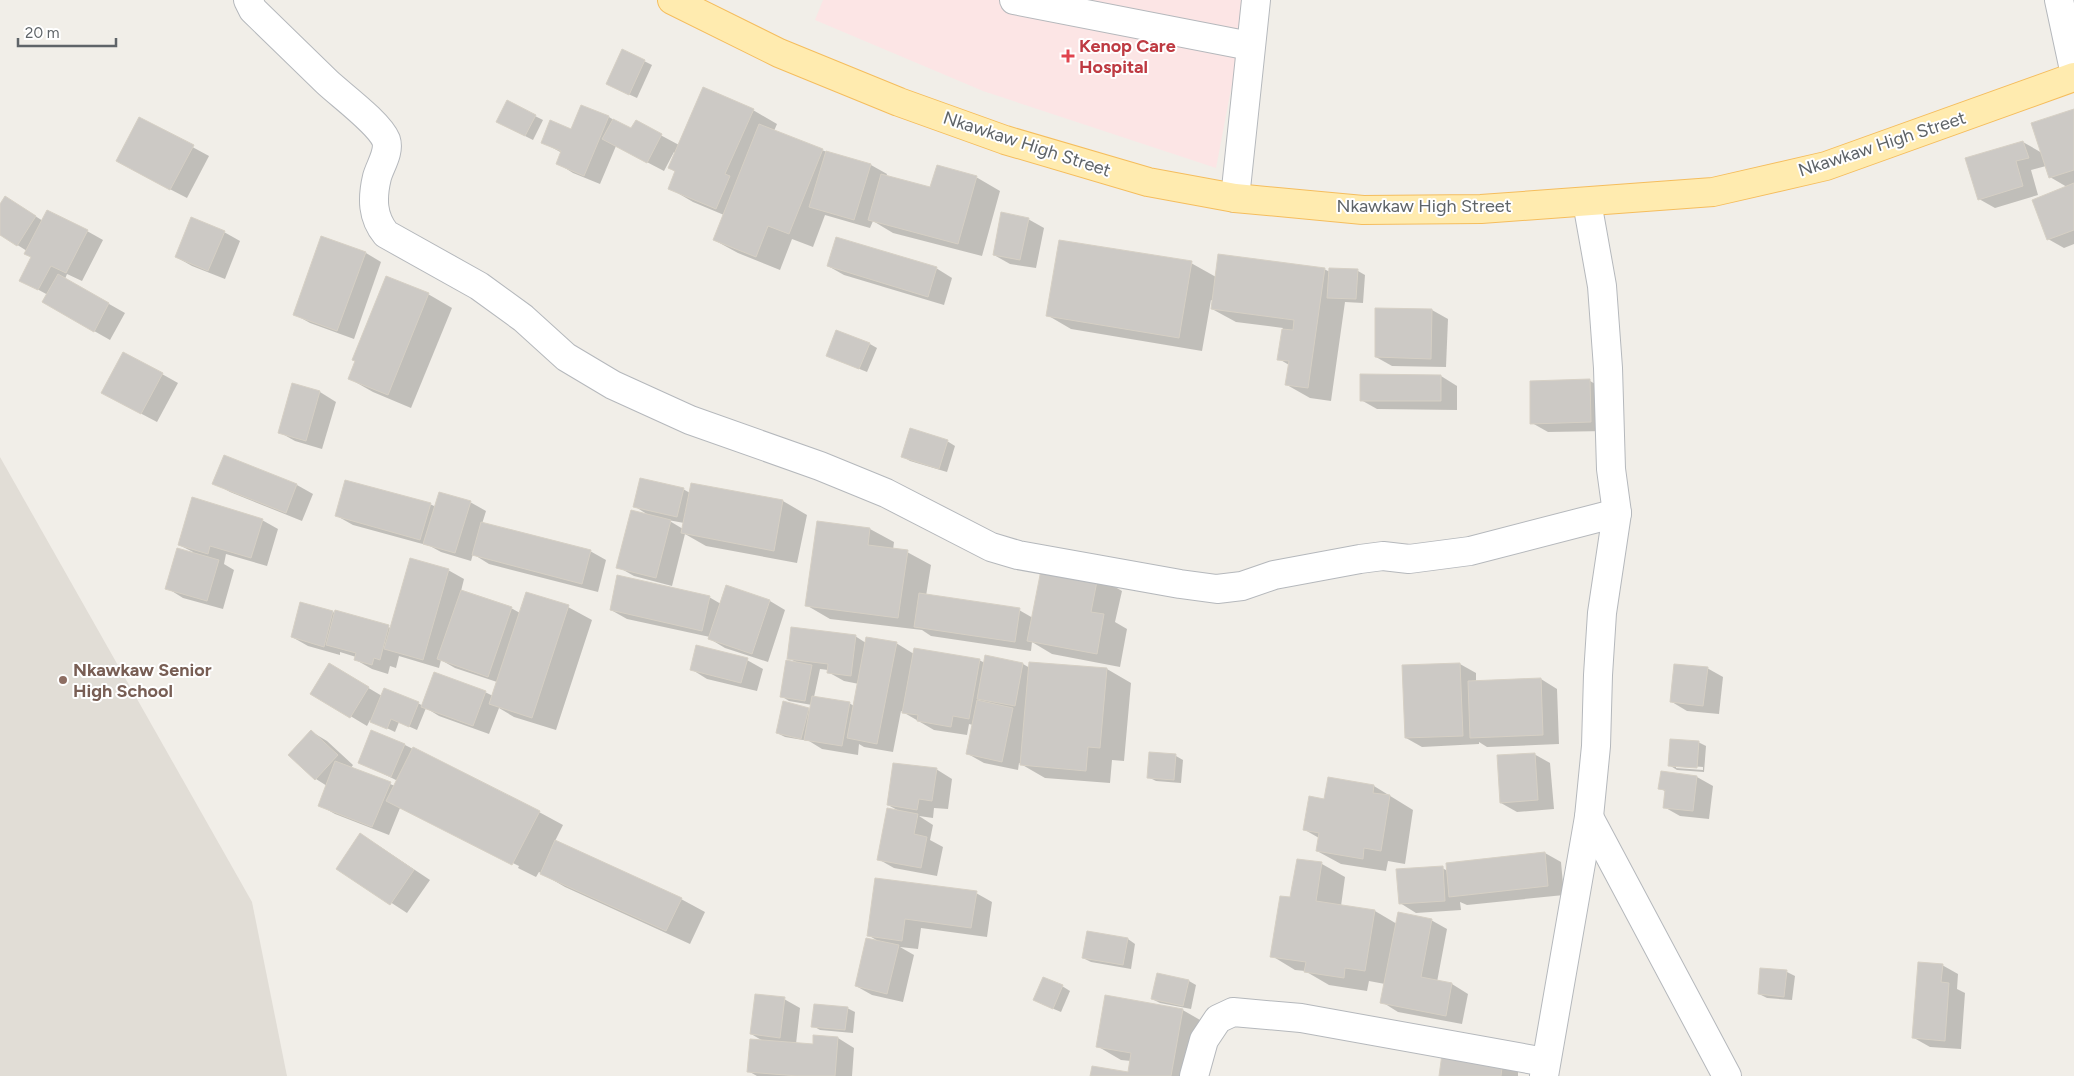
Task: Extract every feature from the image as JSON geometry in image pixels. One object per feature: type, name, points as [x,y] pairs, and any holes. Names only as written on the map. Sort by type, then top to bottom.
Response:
[{"type":"main road","name":"Nkawkaw High Street","points":[[672,0],[779,53],[899,102],[988,134],[1148,182],[1235,198],[1363,210],[1481,209],[1713,192],[1826,166],[2074,77]]},
{"type":"street","points":[[248,0],[253,10],[326,81],[382,131],[387,143],[385,157],[377,177],[374,202],[377,223],[386,234],[479,286],[523,318],[566,357],[613,385],[690,420],[820,466],[886,493],[991,547],[1018,555],[1180,584],[1217,588],[1242,586],[1274,576],[1367,558],[1382,556],[1409,559],[1470,551],[1617,513]]},
{"type":"street","points":[[1014,0],[1250,46]]},
{"type":"street","points":[[1235,198],[1256,0]]},
{"type":"street","points":[[2059,0],[2074,70]]},
{"type":"street","points":[[1194,1076],[1204,1040],[1218,1019],[1233,1012],[1301,1018],[1545,1069],[1589,817],[1596,746],[1602,613],[1617,513],[1611,469],[1608,368],[1602,286],[1587,202]]},
{"type":"street","points":[[1589,817],[1727,1076]]},
{"type":"shaded area","name":"Kenop Care Hospital","points":[[823,0],[1248,0],[1216,168],[983,91],[815,20]]},
{"type":"shaded area","name":"Nkawkaw Senior High School","points":[[0,457],[252,902],[287,1076],[0,1076]]},
{"type":"building","points":[[622,49],[645,60],[629,95],[606,84]]},
{"type":"building","points":[[703,87],[754,109],[725,174],[730,176],[716,209],[668,189],[675,171],[668,168]]},
{"type":"building","points":[[507,100],[536,115],[525,136],[496,122]]},
{"type":"building","points":[[581,105],[609,116],[584,176],[556,164],[561,151],[541,143],[550,120],[571,129]]},
{"type":"building","points":[[2074,109],[2074,170],[2049,178],[2031,123]]},
{"type":"building","points":[[139,117],[194,145],[170,190],[116,161]]},
{"type":"building","points":[[613,119],[631,128],[636,120],[662,134],[647,163],[602,139]]},
{"type":"building","points":[[759,124],[823,149],[789,234],[768,226],[756,257],[713,240]]},
{"type":"building","points":[[2023,141],[2029,158],[2016,161],[2023,186],[1978,200],[1965,158]]},
{"type":"building","points":[[826,151],[871,164],[854,220],[809,207]]},
{"type":"building","points":[[937,165],[977,176],[958,244],[868,220],[881,174],[930,187]]},
{"type":"building","points":[[2074,183],[2074,230],[2047,240],[2032,200]]},
{"type":"building","points":[[5,196],[36,216],[17,246],[0,235],[0,204]]},
{"type":"building","points":[[47,210],[88,230],[66,273],[51,266],[38,290],[19,281],[31,257],[24,254]]},
{"type":"building","points":[[1001,212],[1029,218],[1020,260],[993,255]]},
{"type":"building","points":[[191,217],[225,231],[208,271],[175,257]]},
{"type":"building","points":[[321,236],[366,252],[337,331],[293,315]]},
{"type":"building","points":[[836,237],[937,267],[928,297],[827,266]]},
{"type":"building","points":[[1059,240],[1192,261],[1179,338],[1046,316]]},
{"type":"building","points":[[1218,254],[1325,268],[1308,388],[1285,385],[1289,361],[1277,360],[1282,329],[1293,330],[1294,320],[1211,309]]},
{"type":"building","points":[[1329,268],[1358,269],[1356,299],[1327,298]]},
{"type":"building","points":[[58,274],[109,303],[94,332],[42,302]]},
{"type":"building","points":[[386,276],[429,293],[388,395],[348,379],[355,361],[352,360]]},
{"type":"building","points":[[1375,308],[1432,309],[1431,359],[1375,357]]},
{"type":"building","points":[[836,330],[870,343],[859,369],[826,356]]},
{"type":"building","points":[[123,352],[163,373],[141,414],[101,393]]},
{"type":"building","points":[[1360,374],[1441,375],[1441,401],[1360,401]]},
{"type":"building","points":[[1590,379],[1591,422],[1530,424],[1530,381]]},
{"type":"building","points":[[292,383],[320,391],[306,441],[278,433]]},
{"type":"building","points":[[910,428],[948,440],[939,469],[901,457]]},
{"type":"building","points":[[224,455],[297,484],[286,513],[212,484]]},
{"type":"building","points":[[640,478],[684,488],[677,517],[633,507]]},
{"type":"building","points":[[345,480],[431,503],[420,540],[335,516]]},
{"type":"building","points":[[691,483],[783,500],[774,551],[681,533]]},
{"type":"building","points":[[439,492],[471,501],[455,553],[423,544]]},
{"type":"building","points":[[192,497],[263,519],[251,558],[210,546],[208,554],[178,545]]},
{"type":"building","points":[[631,510],[671,520],[656,578],[616,568]]},
{"type":"building","points":[[817,521],[870,528],[868,545],[908,550],[898,618],[805,606]]},
{"type":"building","points":[[481,522],[591,550],[582,584],[472,555]]},
{"type":"building","points":[[177,548],[219,560],[207,601],[165,589]]},
{"type":"building","points":[[410,558],[449,569],[423,660],[384,649]]},
{"type":"building","points":[[1042,565],[1098,576],[1091,612],[1104,614],[1097,654],[1027,641]]},
{"type":"building","points":[[617,575],[710,596],[702,631],[610,610]]},
{"type":"building","points":[[726,585],[770,600],[752,654],[708,639]]},
{"type":"building","points":[[461,590],[512,607],[488,677],[437,659]]},
{"type":"building","points":[[526,592],[569,605],[532,718],[489,704]]},
{"type":"building","points":[[919,593],[1020,608],[1015,642],[914,627]]},
{"type":"building","points":[[300,602],[333,611],[324,647],[291,637]]},
{"type":"building","points":[[335,610],[389,625],[380,660],[374,658],[372,665],[354,660],[356,653],[326,645]]},
{"type":"building","points":[[791,627],[856,635],[851,676],[827,673],[828,664],[787,659]]},
{"type":"building","points":[[866,637],[897,642],[877,744],[847,738]]},
{"type":"building","points":[[696,645],[748,658],[741,683],[690,670]]},
{"type":"building","points":[[914,648],[980,659],[969,719],[953,716],[951,727],[917,721],[918,715],[902,713]]},
{"type":"building","points":[[985,655],[1023,663],[1015,706],[977,699]]},
{"type":"building","points":[[786,660],[812,665],[805,701],[780,697]]},
{"type":"building","points":[[1029,662],[1107,668],[1100,748],[1088,747],[1086,771],[1020,765]]},
{"type":"building","points":[[329,663],[369,687],[350,718],[310,694]]},
{"type":"building","points":[[1460,663],[1463,736],[1405,738],[1402,665]]},
{"type":"building","points":[[1674,664],[1708,667],[1703,706],[1670,702]]},
{"type":"building","points":[[434,672],[486,691],[473,726],[421,707]]},
{"type":"building","points":[[1541,678],[1543,735],[1470,738],[1468,681]]},
{"type":"building","points":[[384,688],[419,702],[409,727],[391,719],[387,729],[370,722]]},
{"type":"building","points":[[812,696],[850,702],[842,746],[804,740]]},
{"type":"building","points":[[977,700],[1013,708],[1002,762],[966,754]]},
{"type":"building","points":[[783,701],[809,708],[801,739],[776,733]]},
{"type":"building","points":[[311,730],[338,755],[315,780],[288,755]]},
{"type":"building","points":[[371,730],[405,744],[391,777],[358,763]]},
{"type":"building","points":[[1670,739],[1699,741],[1697,768],[1668,766]]},
{"type":"building","points":[[413,747],[540,811],[512,865],[386,801]]},
{"type":"building","points":[[1149,752],[1176,754],[1174,780],[1147,778]]},
{"type":"building","points":[[1535,753],[1538,800],[1500,803],[1497,755]]},
{"type":"building","points":[[335,761],[391,782],[372,827],[318,806]]},
{"type":"building","points":[[893,763],[937,768],[932,801],[919,799],[917,810],[887,805]]},
{"type":"building","points":[[1661,771],[1697,776],[1693,811],[1663,808],[1665,790],[1658,789]]},
{"type":"building","points":[[1328,777],[1374,785],[1373,793],[1390,795],[1381,851],[1364,848],[1363,859],[1316,851],[1319,833],[1303,830],[1309,796],[1324,799]]},
{"type":"building","points":[[887,808],[918,814],[914,834],[927,837],[921,868],[877,860]]},
{"type":"building","points":[[360,833],[414,870],[390,905],[336,869]]},
{"type":"building","points":[[555,840],[682,898],[666,931],[540,874]]},
{"type":"building","points":[[1545,852],[1548,886],[1449,897],[1446,863]]},
{"type":"building","points":[[1297,859],[1322,862],[1316,901],[1375,910],[1365,971],[1345,968],[1344,978],[1304,972],[1306,962],[1270,957],[1280,896],[1290,897]]},
{"type":"building","points":[[1443,866],[1445,901],[1399,904],[1396,869]]},
{"type":"building","points":[[875,878],[977,891],[971,928],[905,919],[902,941],[867,936]]},
{"type":"building","points":[[1398,912],[1432,919],[1421,977],[1452,983],[1446,1016],[1380,1003]]},
{"type":"building","points":[[1087,931],[1128,938],[1123,965],[1082,958]]},
{"type":"building","points":[[866,938],[899,945],[887,994],[855,986]]},
{"type":"building","points":[[1918,962],[1943,964],[1941,982],[1949,983],[1945,1041],[1912,1038]]},
{"type":"building","points":[[1760,968],[1787,970],[1784,997],[1758,994]]},
{"type":"building","points":[[1157,973],[1189,980],[1183,1006],[1151,999]]},
{"type":"building","points":[[1043,977],[1063,985],[1053,1009],[1033,1000]]},
{"type":"building","points":[[755,994],[785,997],[780,1038],[750,1034]]},
{"type":"building","points":[[1105,995],[1183,1009],[1171,1076],[1090,1076],[1092,1066],[1128,1072],[1131,1053],[1096,1047]]},
{"type":"building","points":[[814,1004],[848,1007],[845,1030],[811,1027]]},
{"type":"building","points":[[813,1035],[838,1037],[835,1076],[798,1076],[747,1072],[750,1039],[813,1044]]},
{"type":"building","points":[[1442,1054],[1503,1059],[1501,1076],[1439,1076]]},
{"type":"place","name":"Kenop Care Hospital","points":[[1068,56]]},
{"type":"place","name":"Nkawkaw Senior High School","points":[[63,680]]}]
